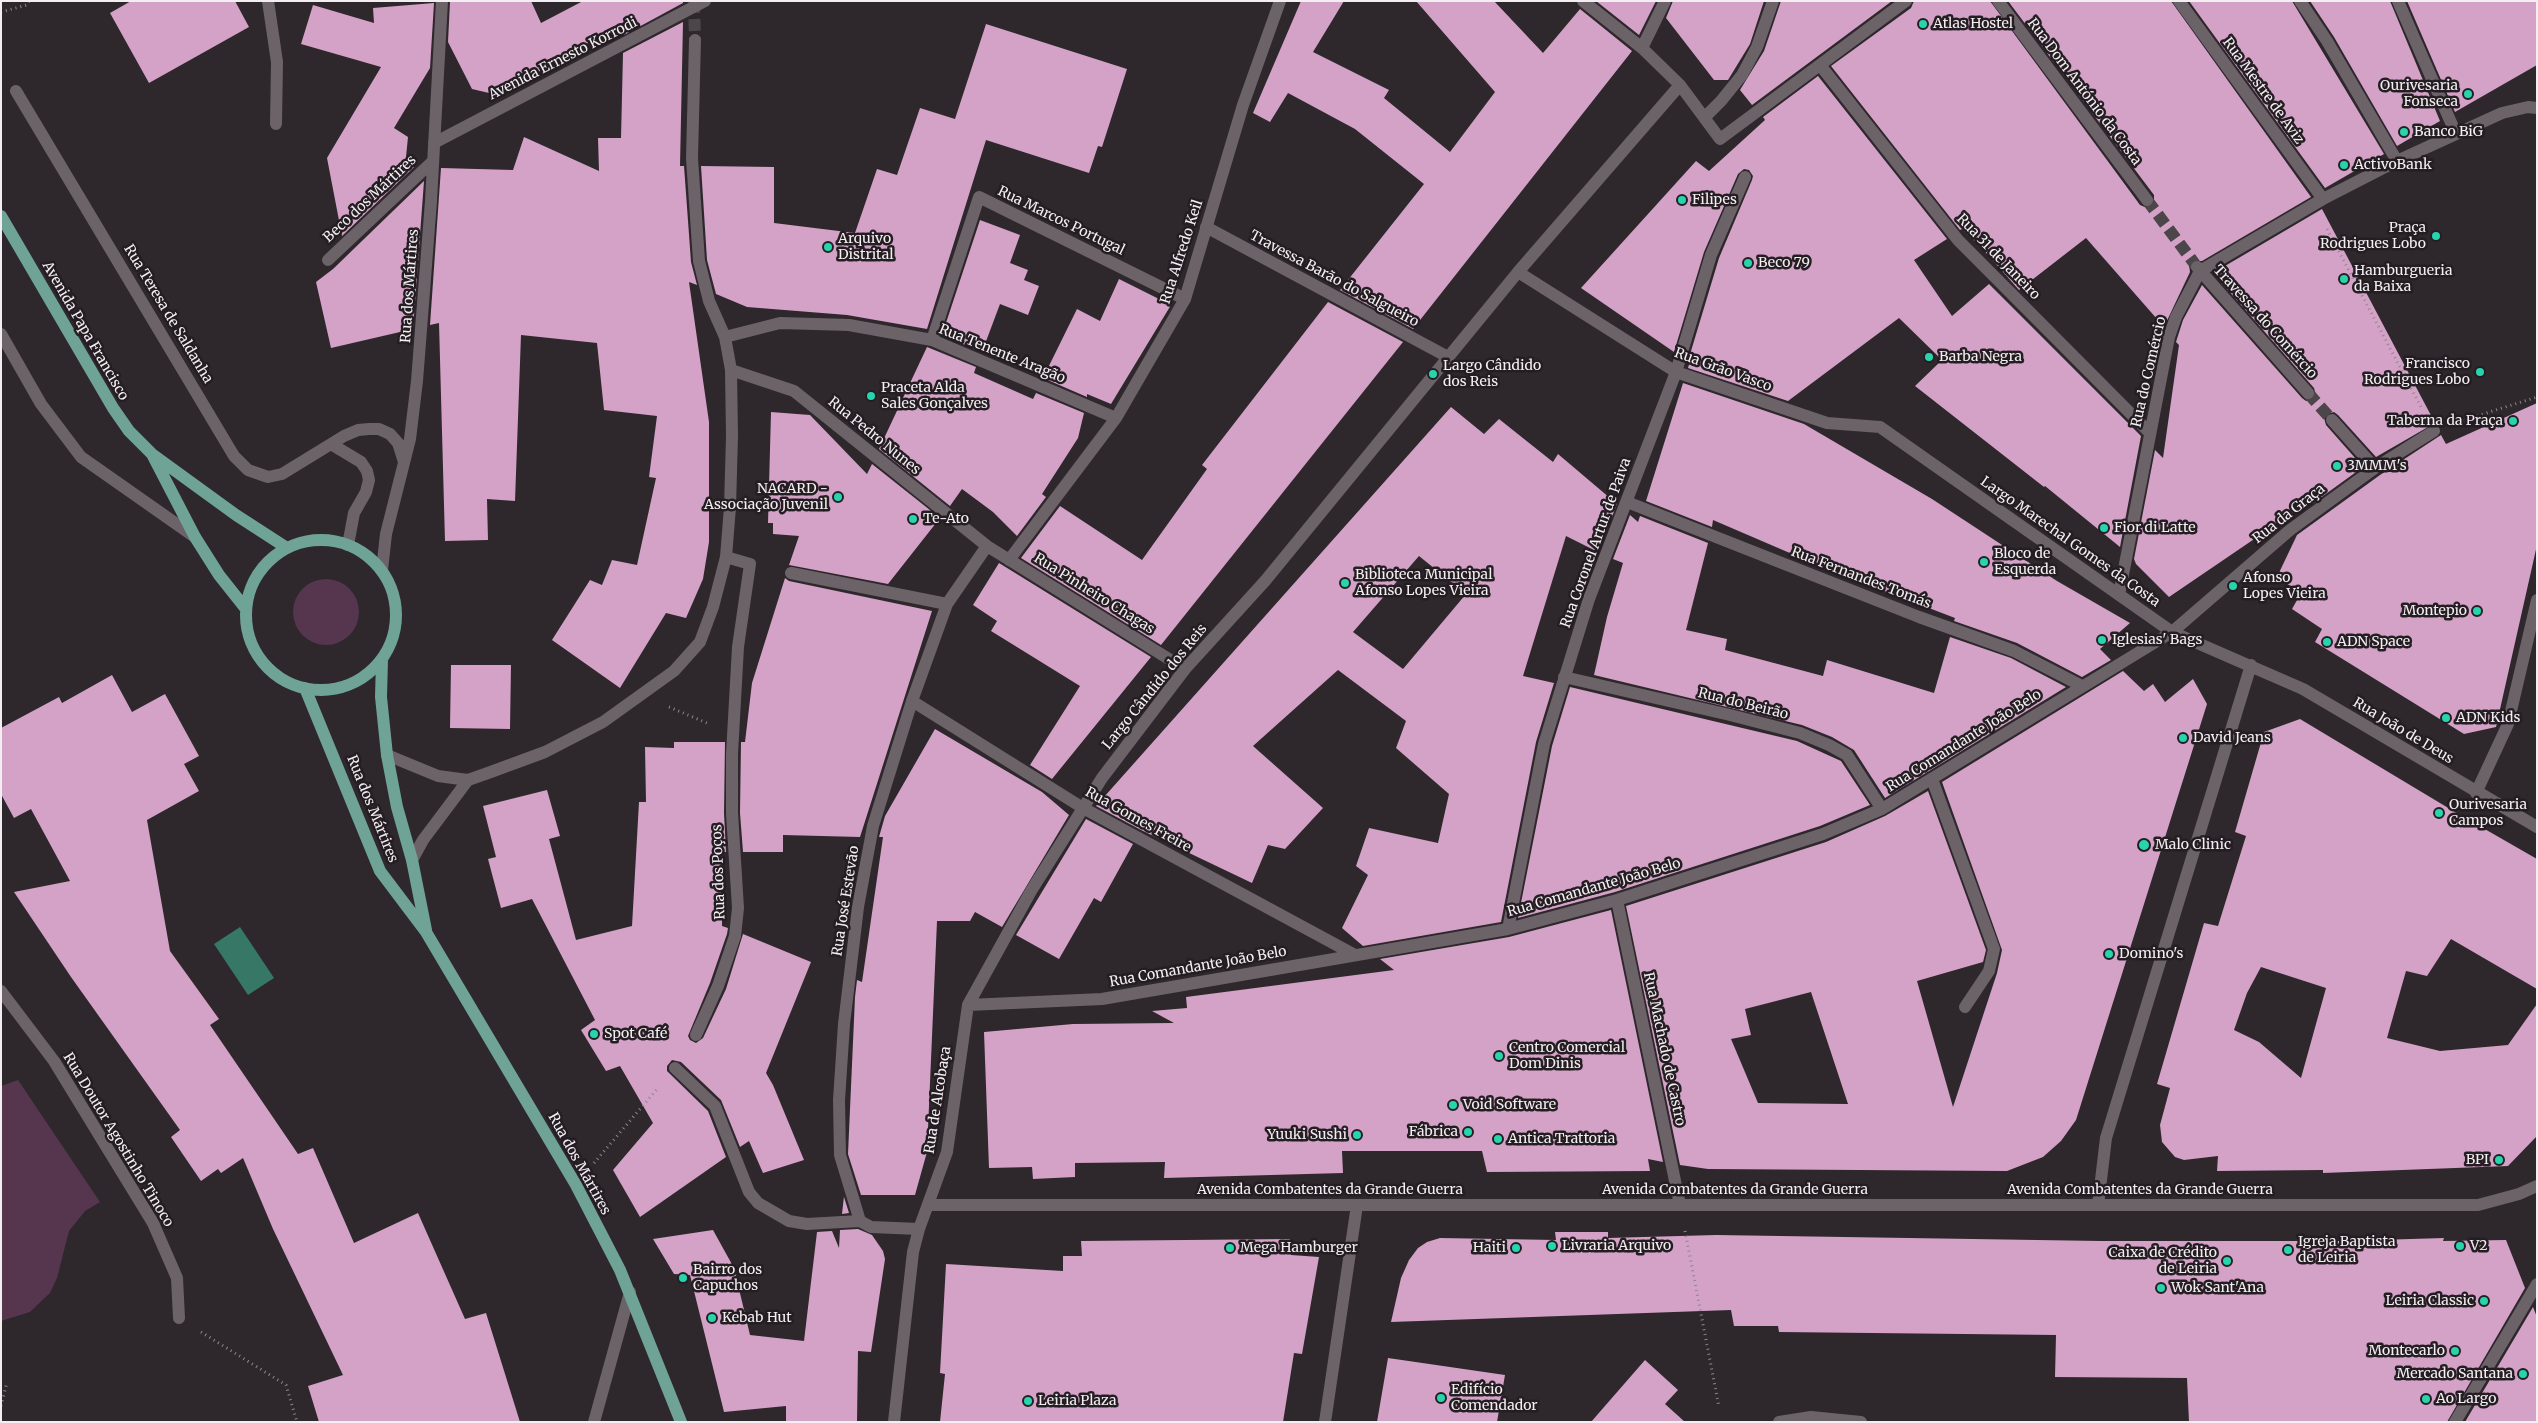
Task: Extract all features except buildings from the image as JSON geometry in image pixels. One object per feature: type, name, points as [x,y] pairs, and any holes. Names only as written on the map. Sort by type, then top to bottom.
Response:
[{"type":"main road","name":"Avenida Papa Francisco","points":[[1,216],[113,408],[129,431],[152,454],[236,515],[287,548]]},
{"type":"main road","name":"Avenida Papa Francisco","points":[[152,454],[195,537],[219,575],[246,609]]},
{"type":"main road","name":"Rua dos Mártires","points":[[328,540],[348,545],[367,555],[382,570],[391,587],[396,605],[396,625],[391,643],[382,660],[366,675],[348,685],[326,690],[305,688],[288,682],[273,672],[261,659],[252,644],[247,627],[246,609],[255,580],[274,556],[287,548],[307,541],[328,540]]},
{"type":"main road","name":"Rua dos Mártires","points":[[382,660],[381,697],[387,755],[397,808],[412,860],[426,932]]},
{"type":"main road","name":"Rua dos Mártires","points":[[305,688],[380,871],[426,932],[576,1185],[630,1292],[681,1422]]},
{"type":"street","points":[[268,1],[277,62],[276,124]]},
{"type":"street","name":"Rua dos Mártires","points":[[382,570],[386,534],[410,439],[421,346],[442,1]]},
{"type":"street","name":"Avenida Ernesto Korrodi","points":[[434,143],[705,1]]},
{"type":"street","name":"Rua Alfredo Keil","points":[[1009,560],[1116,418],[1185,299],[1243,105],[1280,1]]},
{"type":"street","points":[[1583,1],[1642,48],[1680,85],[1720,139],[1906,1]]},
{"type":"street","points":[[1705,117],[1742,75],[1757,47],[1773,1]]},
{"type":"street","name":"Rua Dom António da Costa","points":[[1998,1],[2146,200]]},
{"type":"street","name":"Rua Mestre de Aviz","points":[[2179,1],[2323,199]]},
{"type":"street","points":[[2300,1],[2327,41],[2397,162]]},
{"type":"street","points":[[2398,1],[2456,134]]},
{"type":"street","points":[[1642,48],[1664,2]]},
{"type":"street","points":[[387,755],[438,776],[468,780],[545,752],[580,735],[638,698],[674,671],[700,642],[726,557],[730,507],[732,436],[731,370],[725,337],[709,301],[699,261],[692,158],[694,40]]},
{"type":"street","name":"Rua 31 de Janeiro","points":[[1820,65],[1958,240],[2150,433]]},
{"type":"street","name":"Largo Cândido dos Reis","points":[[1083,808],[1102,778],[1185,669],[1265,581],[1518,272],[1680,85]]},
{"type":"street","name":"Rua Teresa de Saldanha","points":[[16,91],[209,410],[234,456],[248,470],[268,477],[282,474],[358,430],[379,429],[390,434],[398,443],[404,462]]},
{"type":"street","points":[[2199,269],[2323,199],[2397,162],[2502,113],[2528,107],[2537,108]]},
{"type":"street","name":"Beco dos Mártires","points":[[328,260],[433,161]]},
{"type":"street","name":"Rua Coronel Artur de Paiva","points":[[1508,929],[1544,744],[1588,599],[1676,372],[1711,255],[1745,177]]},
{"type":"street","name":"Rua Marcos Portugal","points":[[932,340],[979,197],[1185,299]]},
{"type":"street","name":"Travessa Barão do Salgueiro","points":[[1206,227],[1448,357]]},
{"type":"street","name":"Rua do Comércio","points":[[2119,595],[2146,466],[2150,433],[2169,337],[2176,317],[2199,269]]},
{"type":"street","name":"Travessa do Comércio","points":[[2199,269],[2308,394]]},
{"type":"street","name":"Rua Grão Vasco","points":[[1518,272],[1676,372],[1828,423],[1880,427]]},
{"type":"street","name":"Rua Tenente Aragão","points":[[725,337],[780,323],[849,325],[932,340],[1116,418]]},
{"type":"street","points":[[1,334],[41,404],[81,457],[195,537]]},
{"type":"street","name":"Rua Pedro Nunes","points":[[731,370],[794,391],[987,546]]},
{"type":"street","points":[[2332,420],[2375,468]]},
{"type":"street","name":"Largo Marechal Gomes da Costa","points":[[1880,427],[2172,632],[2251,665]]},
{"type":"street","name":"Rua da Graça","points":[[2172,632],[2290,530],[2375,468],[2434,431]]},
{"type":"street","points":[[331,444],[362,462],[369,480],[366,492],[354,513],[348,545]]},
{"type":"street","name":"Rua Fernandes Tomás","points":[[1627,502],[1910,613],[2014,651],[2082,686]]},
{"type":"street","name":"Rua Pinheiro Chagas","points":[[987,546],[1185,669]]},
{"type":"street","name":"Rua José Estevão","points":[[860,1221],[840,1155],[839,1100],[844,1024],[858,907],[873,826],[912,701],[947,604],[987,546]]},
{"type":"street","name":"Rua dos Poços","points":[[696,1035],[718,986],[735,936],[738,908],[732,813],[733,738],[738,648],[750,564],[726,557]]},
{"type":"street","points":[[791,573],[947,604]]},
{"type":"street","points":[[2476,793],[2508,724],[2537,600]]},
{"type":"street","name":"Rua Comandante João Belo","points":[[968,1005],[1102,999],[1508,929],[1617,900],[1823,834],[1882,810],[2172,632]]},
{"type":"street","points":[[2098,1205],[2106,1138],[2251,665]]},
{"type":"street","name":"Rua João de Deus","points":[[2251,665],[2303,688],[2537,828]]},
{"type":"street","name":"Rua do Beirão","points":[[1564,677],[1730,715],[1800,733],[1829,744],[1847,755],[1882,810]]},
{"type":"street","name":"Rua Gomes Freire","points":[[912,701],[1083,808],[1355,955]]},
{"type":"street","points":[[1932,779],[1994,949],[1989,971],[1965,1007]]},
{"type":"street","points":[[412,860],[423,840],[468,780]]},
{"type":"street","name":"Rua de Alcobaça","points":[[894,1422],[914,1252],[919,1229],[930,1205],[946,1152],[968,1005],[1031,891],[1083,808]]},
{"type":"street","name":"Rua Machado de Castro","points":[[1617,900],[1680,1205]]},
{"type":"street","name":"Rua Doutor Agostinho Tinoco","points":[[1,991],[54,1061],[153,1223],[177,1278],[179,1318]]},
{"type":"street","points":[[675,1068],[715,1106],[749,1192],[758,1203],[789,1221],[807,1224],[860,1221],[871,1227],[919,1229]]},
{"type":"street","name":"Avenida Combatentes da Grande Guerra","points":[[930,1205],[2478,1205],[2519,1194],[2537,1186]]},
{"type":"street","points":[[1325,1422],[1357,1205]]},
{"type":"street","points":[[2455,1422],[2537,1284]]},
{"type":"street","points":[[594,1422],[630,1292]]},
{"type":"street","points":[[1779,1422],[1811,1417],[1861,1422]]},
{"type":"path","points":[[1,12],[27,5],[29,1]]},
{"type":"path","points":[[2326,226],[2434,431],[2537,396]]},
{"type":"path","points":[[638,698],[703,720],[733,738]]},
{"type":"path","points":[[576,1185],[675,1068]]},
{"type":"path","points":[[1684,1226],[1719,1407]]},
{"type":"path","points":[[179,1318],[286,1385],[297,1422]]},
{"type":"path","points":[[1,1406],[7,1382]]},
{"type":"shaded area","points":[[326,579],[339,582],[349,589],[356,599],[359,612],[356,625],[349,635],[339,642],[326,645],[313,642],[303,635],[296,625],[293,612],[296,599],[303,589],[313,582]]},
{"type":"shaded area","points":[[240,927],[274,978],[248,995],[214,944]]},
{"type":"shaded area","points":[[18,1080],[100,1202],[85,1211],[69,1231],[57,1278],[50,1293],[30,1312],[1,1321],[1,1086]]},
{"type":"tunnel","points":[[694,1],[695,40]]},
{"type":"tunnel","points":[[2147,200],[2197,267]]},
{"type":"tunnel","points":[[2308,393],[2332,420]]},
{"type":"place","name":"Atlas Hostel","points":[[1923,24]]},
{"type":"place","name":"Ourivesaria Fonseca","points":[[2468,94]]},
{"type":"place","name":"Banco BiG","points":[[2404,132]]},
{"type":"place","name":"ActivoBank","points":[[2344,165]]},
{"type":"place","name":"Filipes","points":[[1682,200]]},
{"type":"place","name":"Praça Rodrigues Lobo","points":[[2436,236]]},
{"type":"place","name":"Arquivo Distrital","points":[[828,247]]},
{"type":"place","name":"Beco 79","points":[[1748,263]]},
{"type":"place","name":"Hamburgueria da Baixa","points":[[2344,279]]},
{"type":"place","name":"Barba Negra","points":[[1929,357]]},
{"type":"place","name":"Francisco Rodrigues Lobo","points":[[2480,372]]},
{"type":"place","name":"Largo Cândido dos Reis","points":[[1433,374]]},
{"type":"place","name":"Praceta Alda Sales Gonçalves","points":[[871,396]]},
{"type":"place","name":"Taberna da Praça","points":[[2513,421]]},
{"type":"place","name":"3MMM's","points":[[2337,466]]},
{"type":"place","name":"NACARD - Associação Juvenil","points":[[838,497]]},
{"type":"place","name":"Te-Ato","points":[[913,519]]},
{"type":"place","name":"Fior di Latte","points":[[2104,528]]},
{"type":"place","name":"Bloco de Esquerda","points":[[1984,562]]},
{"type":"place","name":"Biblioteca Municipal Afonso Lopes Vieira","points":[[1345,583]]},
{"type":"place","name":"Afonso Lopes Vieira","points":[[2233,586]]},
{"type":"place","name":"Montepio","points":[[2477,611]]},
{"type":"place","name":"Iglesias' Bags","points":[[2102,640]]},
{"type":"place","name":"ADN Space","points":[[2327,642]]},
{"type":"place","name":"ADN Kids","points":[[2446,718]]},
{"type":"place","name":"David Jeans","points":[[2183,738]]},
{"type":"place","name":"Ourivesaria Campos","points":[[2439,813]]},
{"type":"place","name":"Malo Clinic","points":[[2144,845]]},
{"type":"place","name":"Domino's","points":[[2109,954]]},
{"type":"place","name":"Spot Café","points":[[594,1034]]},
{"type":"place","name":"Centro Comercial Dom Dinis","points":[[1499,1056]]},
{"type":"place","name":"Void Software","points":[[1453,1105]]},
{"type":"place","name":"Fábrica","points":[[1468,1132]]},
{"type":"place","name":"Yuuki Sushi","points":[[1357,1135]]},
{"type":"place","name":"Antica Trattoria","points":[[1498,1139]]},
{"type":"place","name":"BPI","points":[[2499,1160]]},
{"type":"place","name":"Livraria Arquivo","points":[[1552,1246]]},
{"type":"place","name":"V2","points":[[2460,1246]]},
{"type":"place","name":"Mega Hamburger","points":[[1230,1248]]},
{"type":"place","name":"Haiti","points":[[1516,1248]]},
{"type":"place","name":"Igreja Baptista de Leiria","points":[[2288,1250]]},
{"type":"place","name":"Caixa de Crédito de Leiria","points":[[2227,1261]]},
{"type":"place","name":"Bairro dos Capuchos","points":[[683,1278]]},
{"type":"place","name":"Wok Sant'Ana","points":[[2161,1288]]},
{"type":"place","name":"Leiria Classic","points":[[2484,1301]]},
{"type":"place","name":"Kebab Hut","points":[[712,1318]]},
{"type":"place","name":"Montecarlo","points":[[2455,1351]]},
{"type":"place","name":"Mercado Santana","points":[[2523,1374]]},
{"type":"place","name":"Edifício Comendador","points":[[1441,1398]]},
{"type":"place","name":"Ao Largo","points":[[2426,1399]]},
{"type":"place","name":"Leiria Plaza","points":[[1028,1401]]}]
